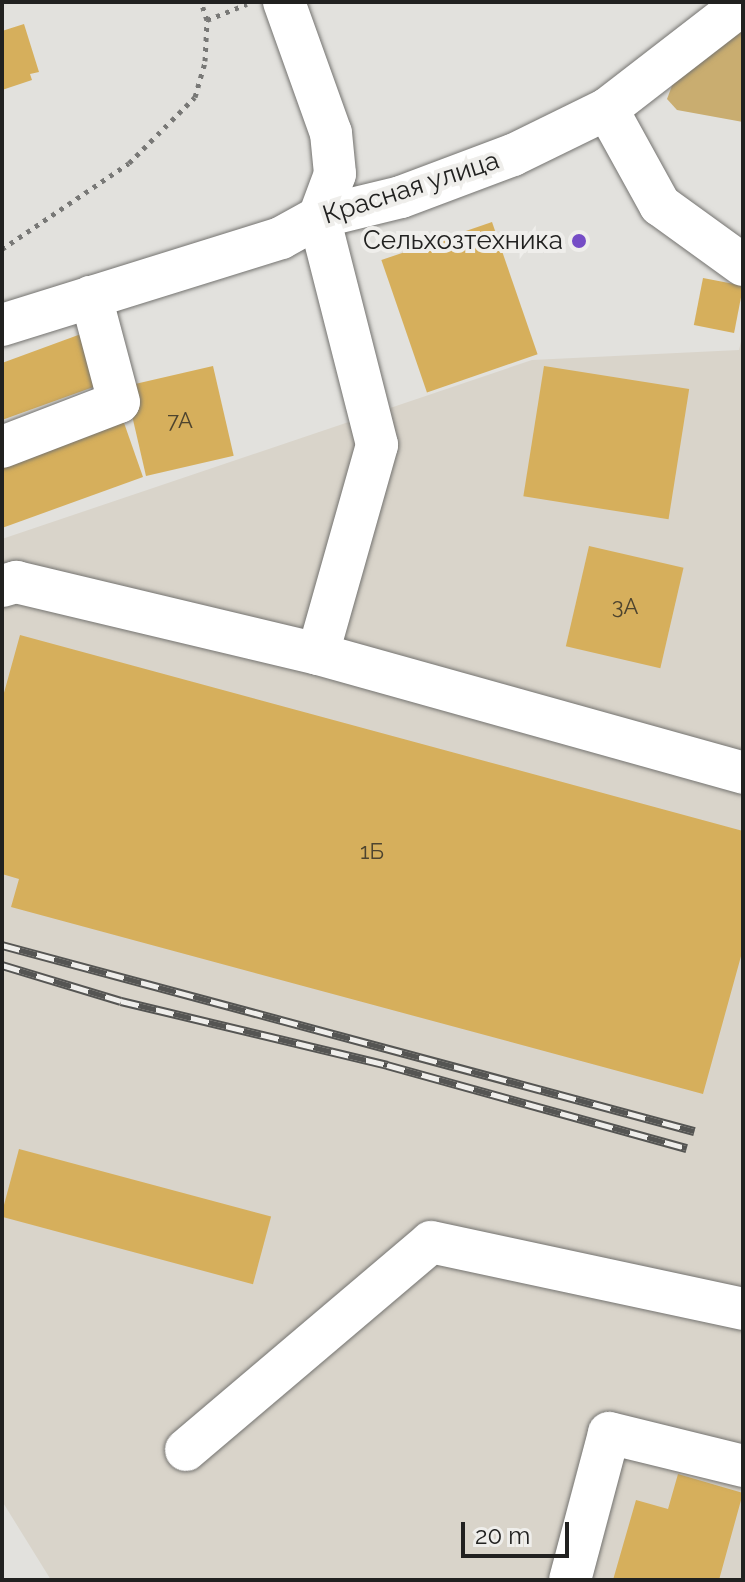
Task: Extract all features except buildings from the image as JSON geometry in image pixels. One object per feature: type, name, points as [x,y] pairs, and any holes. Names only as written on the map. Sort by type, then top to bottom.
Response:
[{"type":"street","points":[[284,2],[331,133],[335,174],[319,217],[377,445],[318,654]]},
{"type":"street","name":"Красная улица","points":[[2,325],[281,238],[319,217],[443,181],[513,155],[607,109],[743,4]]},
{"type":"street","points":[[607,109],[660,205],[743,265]]},
{"type":"street","points":[[2,447],[119,402],[91,297]]},
{"type":"street","points":[[2,586],[16,582],[318,654],[743,773]]},
{"type":"street","points":[[186,1450],[431,1242],[743,1309]]},
{"type":"street","points":[[570,1580],[609,1433],[743,1466]]},
{"type":"path","points":[[2,249],[129,163],[172,124],[195,97],[205,61],[207,20],[201,2]]},
{"type":"path","points":[[207,20],[251,2]]},
{"type":"shaded area","points":[[743,22],[743,122],[677,110],[667,99],[676,75]]},
{"type":"shaded area","points":[[743,333],[743,1580],[51,1580],[2,1501],[2,539],[532,360],[739,350]]},
{"type":"railway","points":[[2,945],[694,1131]]},
{"type":"railway","points":[[2,965],[121,1001],[387,1065],[687,1148]]},
{"type":"place","name":"Сельхозтехника","points":[[579,241]]}]
